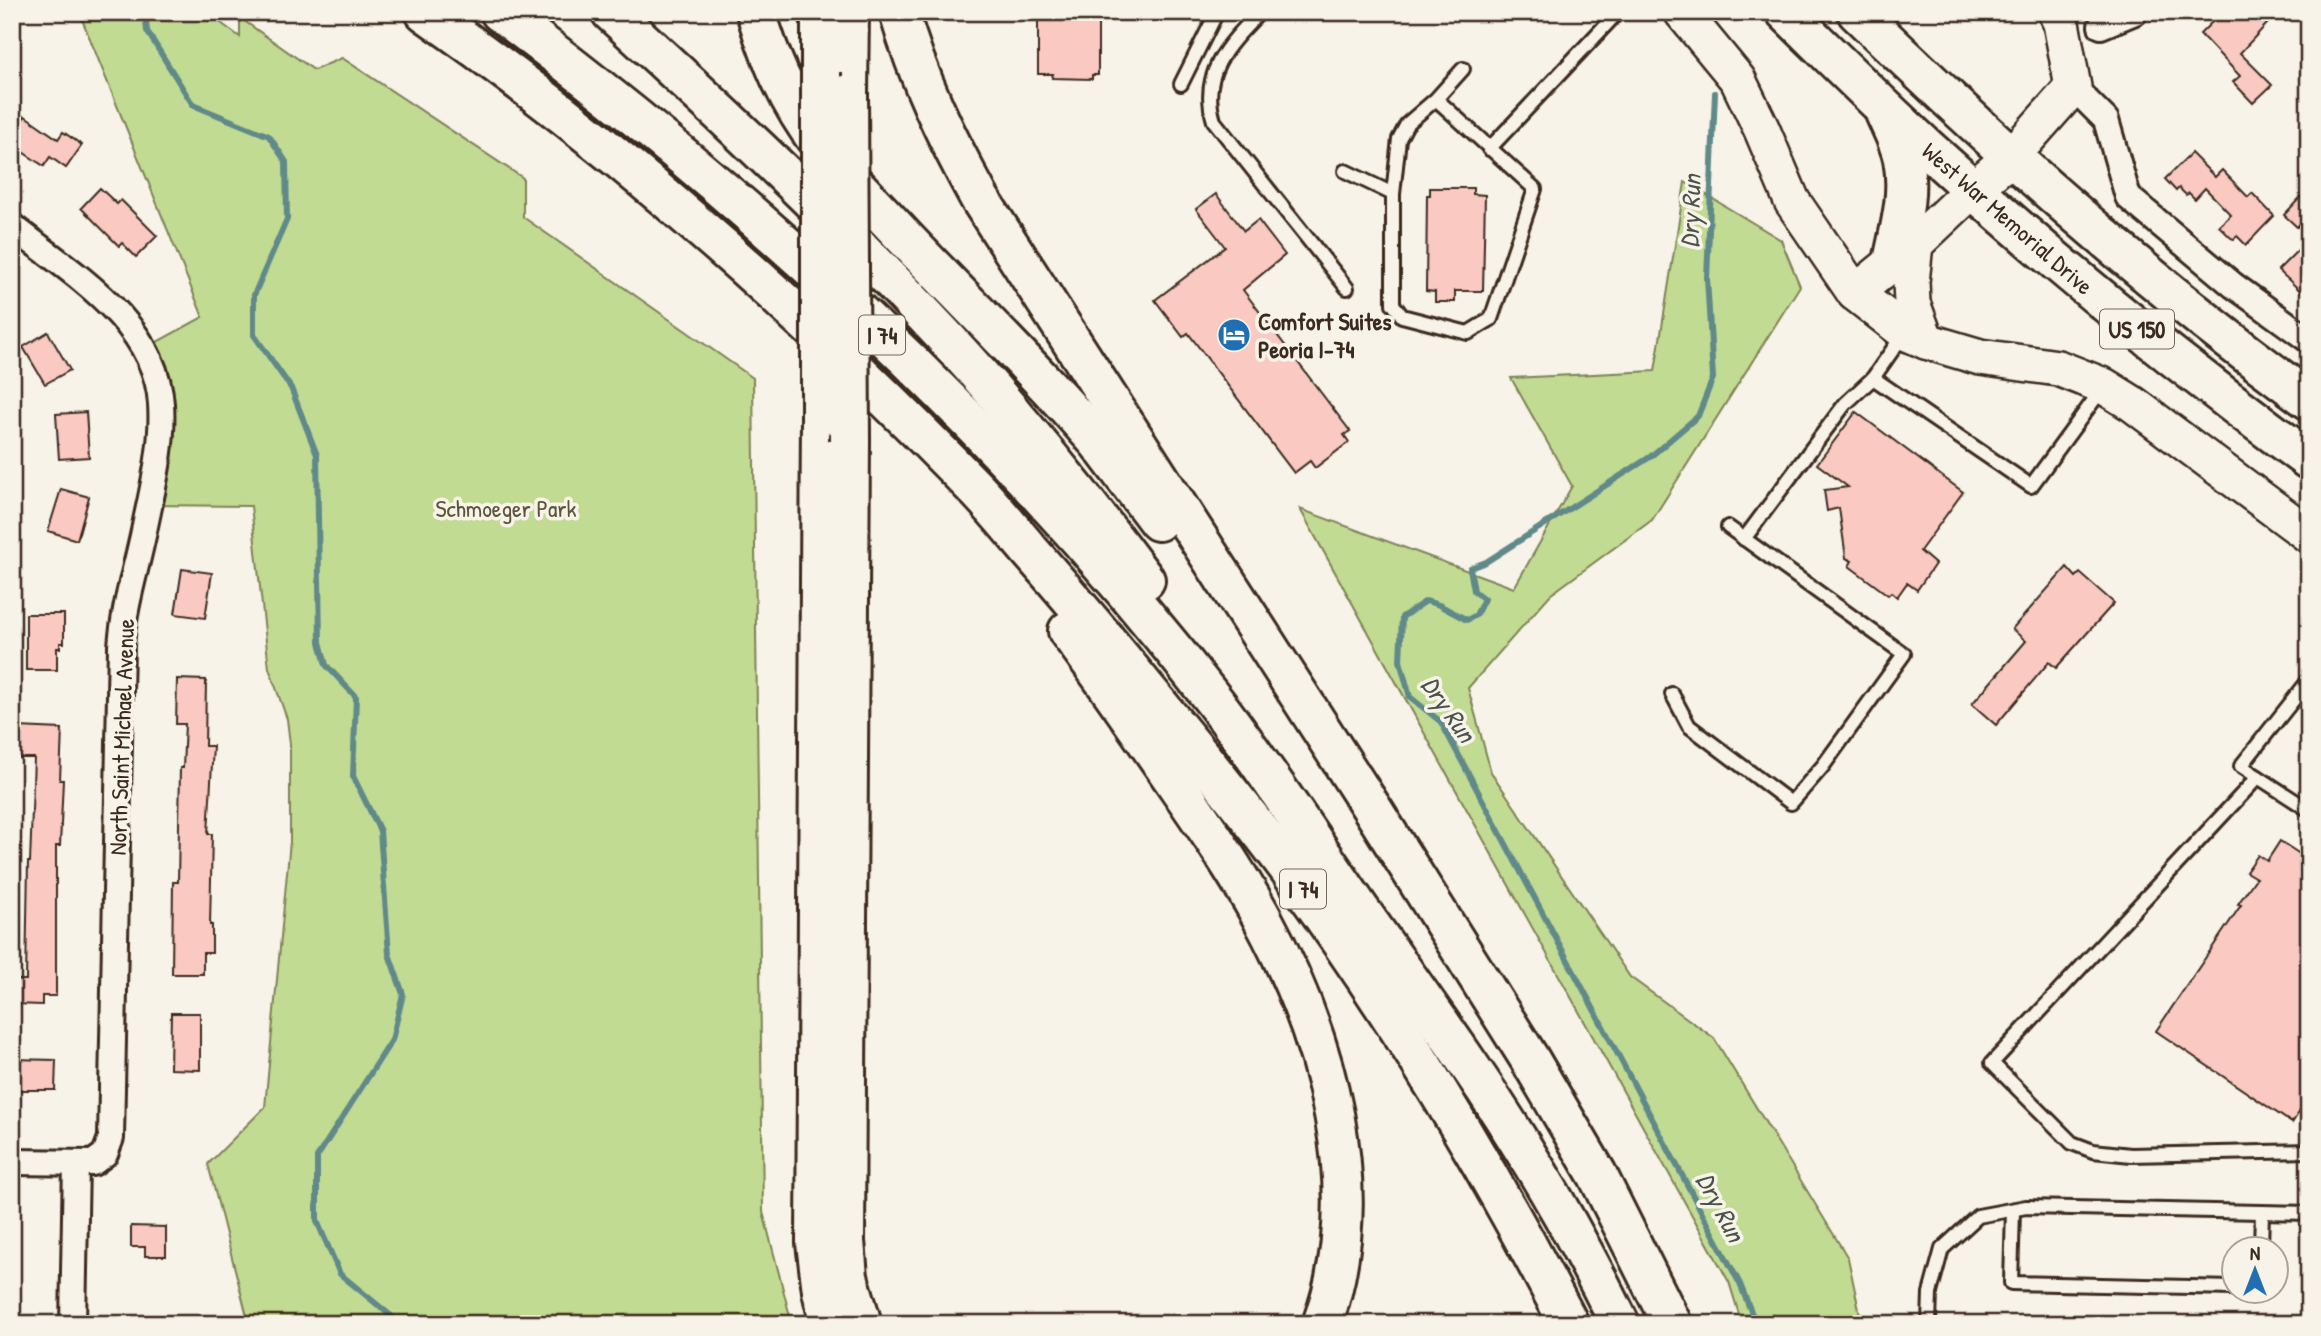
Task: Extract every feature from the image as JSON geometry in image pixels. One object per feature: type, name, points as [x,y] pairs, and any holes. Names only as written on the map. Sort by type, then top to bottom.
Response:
[{"type":"highway","name":"I 74","points":[[425,12],[576,126],[682,212],[829,344],[981,494],[1126,663],[1231,792],[1315,905],[1384,1005],[1446,1105],[1537,1262],[1569,1324]]},
{"type":"highway","name":"I 74","points":[[500,12],[604,91],[807,263],[991,444],[1084,544],[1217,705],[1480,1083],[1533,1164],[1620,1324]]},
{"type":"highway","points":[[611,12],[815,203],[987,384],[1102,523],[1186,634],[1217,705]]},
{"type":"highway","points":[[756,12],[775,66],[810,130],[862,192],[1067,407],[1135,488],[1529,1058]]},
{"type":"highway","points":[[849,12],[826,47],[836,428],[845,1241],[848,1278],[862,1324]]},
{"type":"highway","points":[[899,12],[933,109],[981,199],[1529,1058],[1597,1174],[1672,1324]]},
{"type":"highway","name":"West War Memorial Drive","points":[[1786,12],[1973,189],[2125,319],[2309,460]]},
{"type":"highway","name":"West War Memorial Drive","points":[[1857,12],[2011,157],[2161,284],[2309,400]]},
{"type":"highway","points":[[1881,104],[1903,157],[1906,202],[1904,253]]},
{"type":"highway","points":[[830,1324],[818,1271],[816,1216],[836,428]]},
{"type":"highway","points":[[981,494],[1010,557],[1098,671],[1210,833],[1259,913],[1291,979],[1322,1068],[1340,1160],[1342,1216],[1339,1259],[1322,1324]]},
{"type":"street","points":[[1682,12],[1738,80],[1793,201],[1855,293],[1915,336],[1980,356],[2058,368],[2104,386],[2133,404],[2309,535]]},
{"type":"street","points":[[2056,12],[2061,23],[2073,87],[2106,120],[2129,197],[2233,285],[2309,340]]},
{"type":"street","points":[[2101,26],[2135,12]]},
{"type":"street","points":[[1855,293],[2011,157],[2073,87]]},
{"type":"street","name":"North Saint Michael Avenue","points":[[12,226],[95,292],[123,320],[139,341],[151,364],[161,407],[160,436],[144,533],[126,603],[121,646],[112,1133],[109,1146],[101,1158],[93,1163],[76,1163]]},
{"type":"street","points":[[1904,253],[1911,282],[1915,336]]},
{"type":"street","points":[[12,1162],[76,1163],[73,1324]]},
{"type":"lane","points":[[1181,84],[1217,12]]},
{"type":"lane","points":[[1260,12],[1231,42],[1212,75],[1208,102],[1214,121],[1347,288]]},
{"type":"lane","points":[[1489,149],[1618,12]]},
{"type":"lane","points":[[1436,99],[1535,189],[1491,319],[1468,333],[1402,316],[1393,304],[1393,194],[1399,139],[1407,124],[1436,99],[1463,69]]},
{"type":"lane","points":[[1345,171],[1393,194]]},
{"type":"lane","points":[[1744,539],[1845,404],[1915,336]]},
{"type":"lane","points":[[1873,378],[2031,486],[2104,386]]},
{"type":"lane","points":[[1672,694],[1689,726],[1791,803],[1823,766],[1904,654],[1728,527]]},
{"type":"lane","points":[[2308,681],[2241,766],[2309,810]]},
{"type":"lane","points":[[2258,777],[1992,1063],[2073,1143],[2093,1151],[2131,1155],[2309,1151]]},
{"type":"lane","points":[[1929,1324],[1930,1293],[1942,1249],[1978,1216],[2026,1207],[2309,1213]]},
{"type":"lane","points":[[2013,1210],[2011,1283],[2220,1288]]},
{"type":"lane","points":[[2261,1234],[2262,1212]]},
{"type":"green space","name":"Schmoeger Park","points":[[79,12],[206,12],[240,37],[240,18],[314,70],[342,58],[523,178],[523,217],[753,378],[763,1212],[792,1324],[249,1324],[208,1164],[265,1107],[290,841],[290,744],[287,719],[269,668],[251,506],[148,505],[157,453],[144,349],[203,317]]},
{"type":"green space","points":[[1685,182],[1781,240],[1800,286],[1652,520],[1550,595],[1468,688],[1491,772],[1630,977],[1714,1038],[1848,1258],[1862,1324],[1742,1324],[1729,1282],[1300,509],[1514,588],[1572,486],[1511,378],[1655,371]]},
{"type":"building","points":[[1038,12],[1098,12],[1098,75],[1092,75],[1092,79],[1052,78],[1053,74],[1038,74]]},
{"type":"building","points":[[2222,12],[2278,12],[2240,53],[2272,85],[2253,103],[2233,82],[2240,76],[2200,34]]},
{"type":"building","points":[[25,116],[58,139],[63,132],[82,145],[66,168],[50,157],[44,166],[12,145],[12,135]]},
{"type":"building","points":[[2191,153],[2215,177],[2222,170],[2248,197],[2252,193],[2274,216],[2246,245],[2237,236],[2231,238],[2219,226],[2231,215],[2205,188],[2195,199],[2179,188],[2176,191],[2165,179]]},
{"type":"building","points":[[100,188],[117,204],[121,200],[157,236],[136,257],[122,243],[119,246],[81,208]]},
{"type":"building","points":[[1430,188],[1473,188],[1473,194],[1485,195],[1483,291],[1455,291],[1455,302],[1435,302],[1435,292],[1426,291],[1427,195],[1430,195]]},
{"type":"building","points":[[2309,188],[2309,214],[2297,227],[2284,215]]},
{"type":"building","name":"Comfort Suites Peoria I-74","points":[[1216,194],[1244,231],[1258,220],[1285,255],[1243,290],[1350,431],[1344,435],[1349,442],[1315,468],[1310,461],[1294,473],[1188,333],[1183,337],[1155,300],[1225,247],[1196,209]]},
{"type":"building","points":[[2299,249],[2309,258],[2309,299],[2278,270]]},
{"type":"building","points":[[48,332],[70,370],[45,384],[23,347]]},
{"type":"building","points":[[86,412],[89,457],[59,459],[56,414]]},
{"type":"building","points":[[1856,412],[1963,492],[1920,551],[1935,564],[1917,590],[1907,583],[1897,597],[1891,592],[1888,595],[1849,566],[1852,561],[1846,558],[1839,508],[1827,511],[1824,490],[1848,487],[1817,464]]},
{"type":"building","points":[[61,489],[89,497],[77,540],[48,531]]},
{"type":"building","points":[[2067,567],[2076,577],[2080,573],[2114,603],[2056,668],[2049,662],[1996,725],[1972,704],[2026,641],[2012,629]]},
{"type":"building","points":[[182,569],[212,573],[205,618],[175,614]]},
{"type":"building","points":[[26,614],[64,614],[64,643],[60,643],[60,648],[57,648],[57,670],[26,670]]},
{"type":"building","points":[[177,679],[206,680],[205,746],[213,746],[208,834],[212,834],[212,953],[203,953],[203,974],[172,974],[173,882],[178,882],[180,768],[183,768],[185,724],[176,724]]},
{"type":"building","points":[[18,727],[62,729],[60,846],[56,846],[56,996],[42,996],[42,1005],[13,1004],[13,980],[26,980],[28,862],[34,758],[17,758]]},
{"type":"building","points":[[2280,841],[2309,860],[2309,1097],[2292,1123],[2156,1031],[2241,905],[2238,904],[2256,878],[2246,872],[2258,855],[2267,861]]},
{"type":"building","points":[[171,1013],[200,1013],[200,1070],[170,1069]]},
{"type":"building","points":[[12,1059],[56,1060],[55,1090],[12,1090]]},
{"type":"building","points":[[131,1226],[166,1227],[166,1256],[145,1256],[145,1247],[131,1247]]},
{"type":"waterway","points":[[145,12],[147,31],[193,105],[269,136],[286,162],[287,219],[254,295],[254,335],[291,388],[317,455],[320,642],[326,665],[356,697],[353,776],[380,831],[389,954],[403,994],[392,1040],[317,1157],[317,1221],[340,1274],[401,1324]]},
{"type":"waterway","name":"Dry Run","points":[[1715,93],[1707,278],[1713,378],[1698,416],[1650,457],[1486,562],[1470,568],[1474,591],[1484,599],[1476,615],[1467,620],[1426,601],[1402,617],[1400,661],[1410,697],[1441,722],[1740,1284],[1756,1324]]},
{"type":"place","name":"Comfort Suites Peoria I-74","points":[[1234,335]]}]
